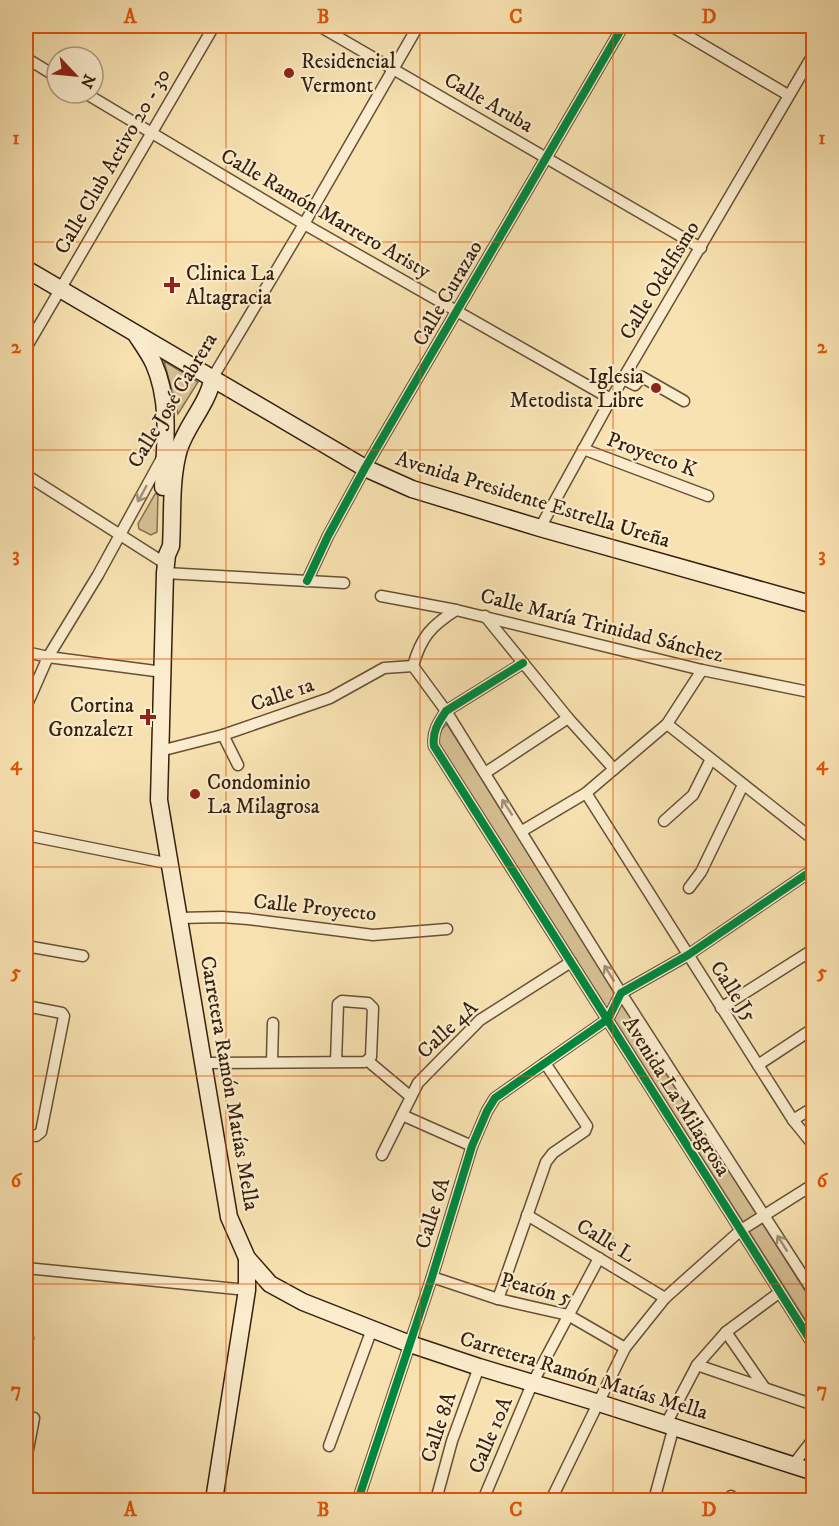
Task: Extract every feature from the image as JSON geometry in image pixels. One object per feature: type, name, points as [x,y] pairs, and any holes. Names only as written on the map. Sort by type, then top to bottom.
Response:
[{"type":"main road","name":"Avenida Presidente Estrella Ureña","points":[[26,268],[365,468],[412,489],[540,528],[813,605]]},
{"type":"main road","name":"Carretera Ramón Matías Mella","points":[[134,333],[154,362],[161,382],[166,410],[162,528],[166,564],[159,800],[229,1217],[247,1258],[270,1284],[303,1302],[410,1344],[813,1472]]},
{"type":"main road","name":"Calle José Cabrera","points":[[164,454],[202,386],[213,377]]},
{"type":"main road","name":"Carretera Ramón Matías Mella","points":[[166,564],[171,546],[174,483],[180,447],[211,388],[213,377]]},
{"type":"main road","points":[[214,1500],[247,1290],[247,1258]]},
{"type":"street","name":"Calle Club Activo 20 - 30","points":[[26,348],[214,26]]},
{"type":"street","name":"Calle Aruba","points":[[319,26],[701,248]]},
{"type":"street","name":"Calle José Cabrera","points":[[213,377],[418,26]]},
{"type":"street","name":"Calle Curazao","points":[[307,581],[328,536],[365,468],[623,26]]},
{"type":"street","points":[[671,26],[788,95]]},
{"type":"street","name":"Calle Odelfismo","points":[[540,528],[611,399],[813,53]]},
{"type":"street","points":[[26,58],[45,69]]},
{"type":"street","name":"Calle Ramón Marrero Aristy","points":[[105,105],[304,224],[611,399]]},
{"type":"street","points":[[623,379],[635,385],[642,377],[684,401]]},
{"type":"street","name":"Proyecto K","points":[[583,449],[708,496]]},
{"type":"street","name":"Calle José Cabrera","points":[[26,707],[48,657],[164,454]]},
{"type":"street","points":[[26,475],[166,564],[307,581],[344,583]]},
{"type":"street","name":"Calle María Trinidad Sánchez","points":[[381,596],[456,609],[702,670],[813,693]]},
{"type":"street","points":[[413,666],[418,645],[456,609]]},
{"type":"street","points":[[485,616],[568,718],[614,769]]},
{"type":"street","points":[[26,652],[163,672]]},
{"type":"street","points":[[446,711],[523,663]]},
{"type":"street","name":"Avenida La Milagrosa","points":[[413,666],[446,711],[621,993],[813,1293]]},
{"type":"street","name":"Calle 1a","points":[[160,751],[223,735],[330,698],[384,668],[413,666]]},
{"type":"street","points":[[522,831],[586,793],[667,724],[702,670]]},
{"type":"street","name":"Avenida La Milagrosa","points":[[446,711],[434,732],[434,746],[813,1346]]},
{"type":"street","points":[[485,773],[568,718]]},
{"type":"street","points":[[667,724],[813,840]]},
{"type":"street","points":[[223,735],[238,765]]},
{"type":"street","points":[[664,821],[693,795],[711,759]]},
{"type":"street","points":[[689,888],[701,872],[743,785]]},
{"type":"street","name":"Calle J5","points":[[586,793],[721,1008],[813,1146]]},
{"type":"street","points":[[26,835],[171,864]]},
{"type":"street","points":[[621,993],[688,956],[813,869]]},
{"type":"street","name":"Calle Proyecto","points":[[179,918],[248,919],[373,935],[447,929]]},
{"type":"street","points":[[26,946],[83,956]]},
{"type":"street","points":[[721,1008],[813,949]]},
{"type":"street","name":"Calle 4A","points":[[382,1155],[418,1083],[480,1020],[571,962]]},
{"type":"street","name":"Calle 6A","points":[[358,1500],[472,1146],[486,1111],[495,1098],[608,1019],[621,993]]},
{"type":"street","points":[[336,1062],[338,1004],[342,1001],[368,1003],[373,1008],[371,1056],[368,1060]]},
{"type":"street","points":[[26,1006],[64,1014],[39,1135],[26,1134]]},
{"type":"street","points":[[272,1062],[273,1023]]},
{"type":"street","points":[[758,1065],[813,1028]]},
{"type":"street","points":[[203,1063],[368,1060],[411,1097]]},
{"type":"street","points":[[498,1299],[548,1157],[585,1131],[586,1126],[545,1063]]},
{"type":"street","points":[[794,1120],[813,1107]]},
{"type":"street","points":[[402,1115],[472,1146]]},
{"type":"street","points":[[551,1500],[625,1348],[665,1298],[741,1230],[813,1184]]},
{"type":"street","name":"Calle L","points":[[527,1215],[665,1298]]},
{"type":"street","name":"Calle 10A","points":[[483,1500],[532,1384],[599,1258]]},
{"type":"street","points":[[26,1268],[247,1290]]},
{"type":"street","name":"Peatón 5","points":[[432,1276],[498,1299],[568,1316],[625,1348]]},
{"type":"street","points":[[654,1500],[670,1425],[697,1365],[726,1332],[780,1292]]},
{"type":"street","points":[[329,1446],[372,1329]]},
{"type":"street","points":[[726,1332],[764,1387]]},
{"type":"street","points":[[697,1365],[813,1405]]},
{"type":"street","name":"Calle 8A","points":[[436,1500],[452,1441],[478,1367]]},
{"type":"street","points":[[26,1460],[34,1418]]},
{"type":"street","points":[[793,1465],[813,1438]]},
{"type":"street","points":[[26,1497],[44,1500]]},
{"type":"shaded area","points":[[164,361],[198,382],[178,414]]},
{"type":"shaded area","points":[[155,494],[158,494],[157,532],[151,535],[139,529],[138,524]]},
{"type":"shaded area","points":[[447,724],[813,1303],[813,1332],[439,744],[439,732]]},
{"type":"cycle path","points":[[307,581],[328,536],[365,468],[623,26]]},
{"type":"cycle path","points":[[523,663],[446,711],[435,732],[434,746],[814,1346]]},
{"type":"cycle path","points":[[358,1500],[432,1277],[472,1146],[495,1098],[608,1019],[621,993],[688,955],[814,869]]},
{"type":"place","name":"Residencial Vermont","points":[[289,73]]},
{"type":"place","name":"Clinica La Altagracia","points":[[172,285]]},
{"type":"place","name":"Iglesia Metodista Libre","points":[[656,388]]},
{"type":"place","name":"Cortina Gonzalez1","points":[[148,717]]},
{"type":"place","name":"Condominio La Milagrosa","points":[[195,794]]}]
